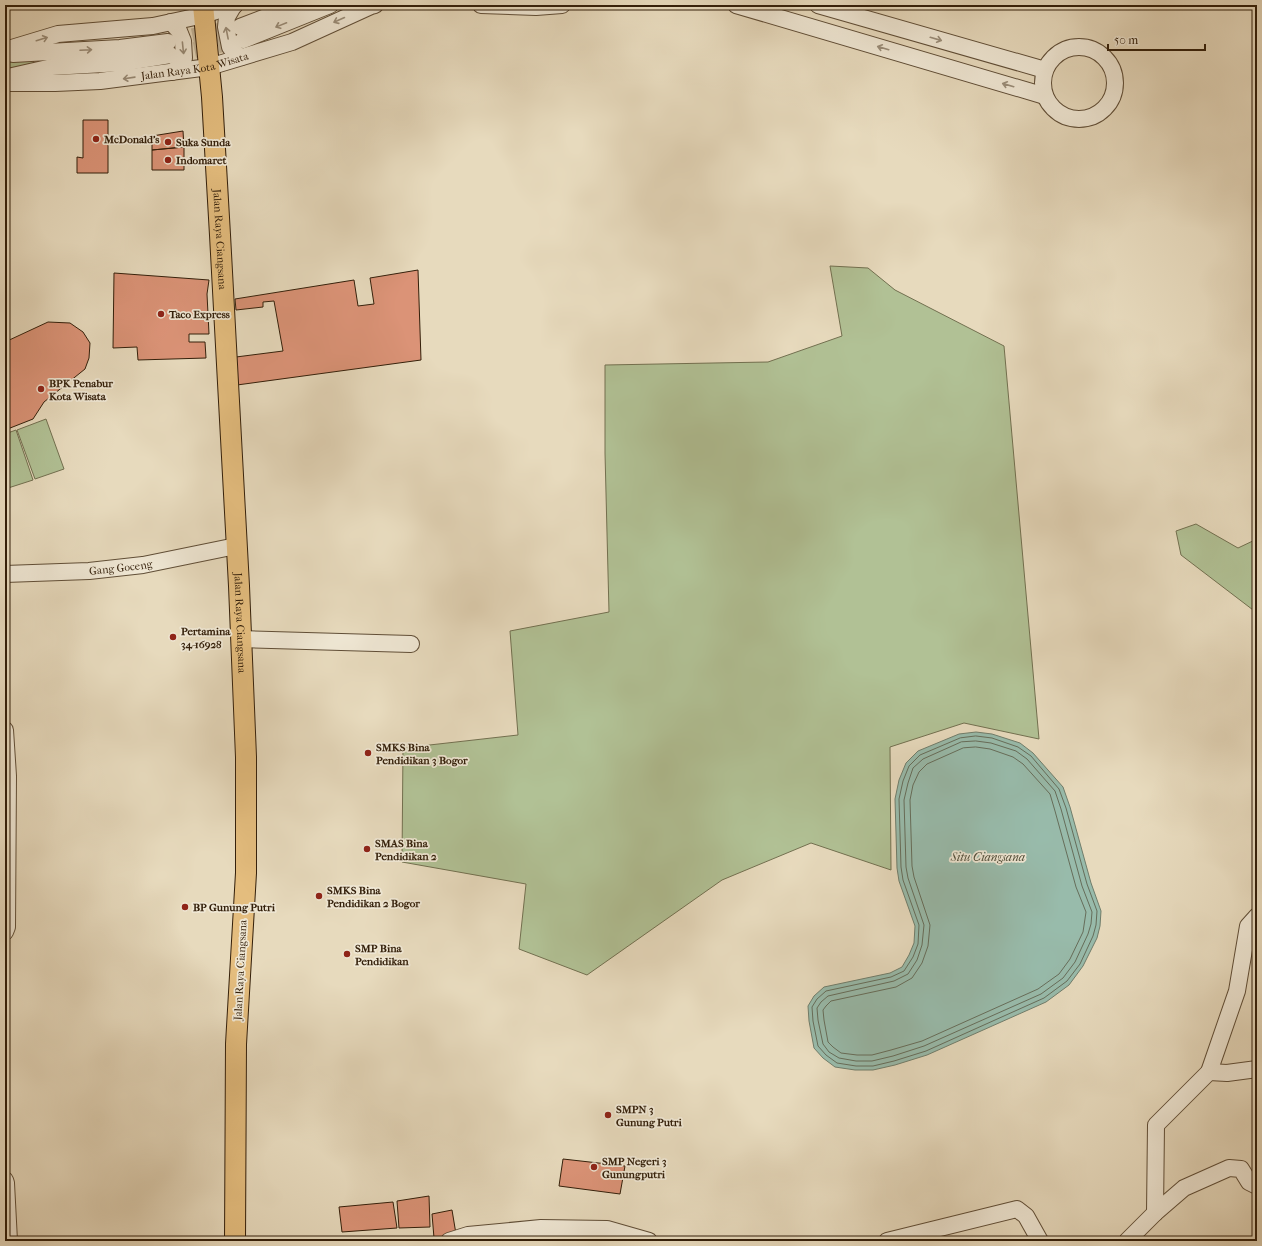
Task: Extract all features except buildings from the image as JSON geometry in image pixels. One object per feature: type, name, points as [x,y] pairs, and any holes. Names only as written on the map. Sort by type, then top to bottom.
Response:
[{"type":"main road","name":"Jalan Raya Ciangsana","points":[[204,10],[212,97],[220,235],[246,757],[246,865],[236,1044],[236,1241]]},
{"type":"street","points":[[235,5],[227,17],[226,26],[230,47],[234,52],[242,57]]},
{"type":"street","points":[[5,50],[58,34],[153,26],[171,22],[204,10],[235,5]]},
{"type":"street","points":[[297,5],[242,33],[330,5]]},
{"type":"street","name":"Jalan Raya Kota Wisata","points":[[5,83],[100,81],[209,67],[292,42],[375,5]]},
{"type":"street","points":[[481,5],[562,5]]},
{"type":"street","points":[[736,5],[1045,96]]},
{"type":"street","points":[[818,5],[1045,70]]},
{"type":"street","points":[[171,22],[179,31],[183,41],[184,58],[180,66],[172,72]]},
{"type":"street","points":[[1076,47],[1090,48],[1102,55],[1110,65],[1115,78],[1114,91],[1108,103],[1097,114],[1082,119],[1067,117],[1053,109],[1045,96],[1043,83],[1045,70],[1052,58],[1063,50],[1076,47]]},
{"type":"street","points":[[5,54],[120,48],[169,48],[122,63],[52,67],[5,77]]},
{"type":"street","name":"Gang Goceng","points":[[5,574],[104,570],[143,565],[236,546]]},
{"type":"street","points":[[241,639],[411,644]]},
{"type":"street","points":[[5,730],[8,828],[6,840],[7,927],[5,932]]},
{"type":"street","points":[[1154,1213],[1156,1125],[1208,1072],[1237,991],[1248,926],[1257,916]]},
{"type":"street","points":[[1208,1072],[1227,1073],[1257,1069]]},
{"type":"street","points":[[1127,1241],[1154,1213],[1184,1188],[1229,1168],[1241,1169],[1249,1182],[1257,1186]]},
{"type":"street","points":[[5,1180],[9,1241]]},
{"type":"street","points":[[887,1241],[1017,1209],[1026,1216],[1040,1241]]},
{"type":"street","points":[[449,1241],[541,1228],[607,1229],[649,1241]]},
{"type":"shaded area","points":[[33,60],[34,63],[5,70],[5,62]]},
{"type":"shaded area","points":[[830,266],[868,268],[895,290],[1004,346],[1039,739],[964,723],[890,747],[891,870],[811,843],[722,880],[587,975],[519,949],[526,884],[402,862],[403,748],[518,735],[510,631],[609,612],[605,453],[605,365],[768,362],[842,336]]},
{"type":"shaded area","points":[[46,419],[64,469],[35,479],[17,430]]},
{"type":"shaded area","points":[[16,430],[33,480],[5,489],[5,434]]},
{"type":"shaded area","points":[[1196,524],[1238,548],[1257,539],[1257,613],[1181,555],[1176,531]]},
{"type":"water","name":"Situ Ciangsana","points":[[976,732],[992,734],[1020,743],[1033,753],[1063,787],[1091,883],[1101,911],[1100,926],[1097,938],[1083,966],[1069,985],[1046,1002],[927,1055],[895,1065],[873,1070],[855,1070],[835,1067],[823,1058],[814,1048],[808,1006],[814,996],[824,987],[890,973],[902,967],[914,943],[915,926],[899,881],[897,868],[895,799],[899,780],[906,763],[918,751],[959,734]]},
{"type":"tunnel","points":[[169,41],[239,27]]},
{"type":"tunnel","points":[[171,55],[242,40]]},
{"type":"place","name":"McDonald's","points":[[96,139]]},
{"type":"place","name":"Suka Sunda","points":[[168,142]]},
{"type":"place","name":"Indomaret","points":[[168,160]]},
{"type":"place","name":"Taco Express","points":[[161,314]]},
{"type":"place","name":"BPK Penabur Kota Wisata","points":[[41,389]]},
{"type":"place","name":"Pertamina 34-16928","points":[[173,637]]},
{"type":"place","name":"SMKS Bina Pendidikan 3 Bogor","points":[[368,753]]},
{"type":"place","name":"SMAS Bina Pendidikan 2","points":[[367,849]]},
{"type":"place","name":"SMKS Bina Pendidikan 2 Bogor","points":[[319,896]]},
{"type":"place","name":"BP Gunung Putri","points":[[185,907]]},
{"type":"place","name":"SMP Bina Pendidikan","points":[[347,954]]},
{"type":"place","name":"SMPN 3 Gunung Putri","points":[[608,1115]]},
{"type":"place","name":"SMP Negeri 3 Gunungputri","points":[[594,1167]]}]
